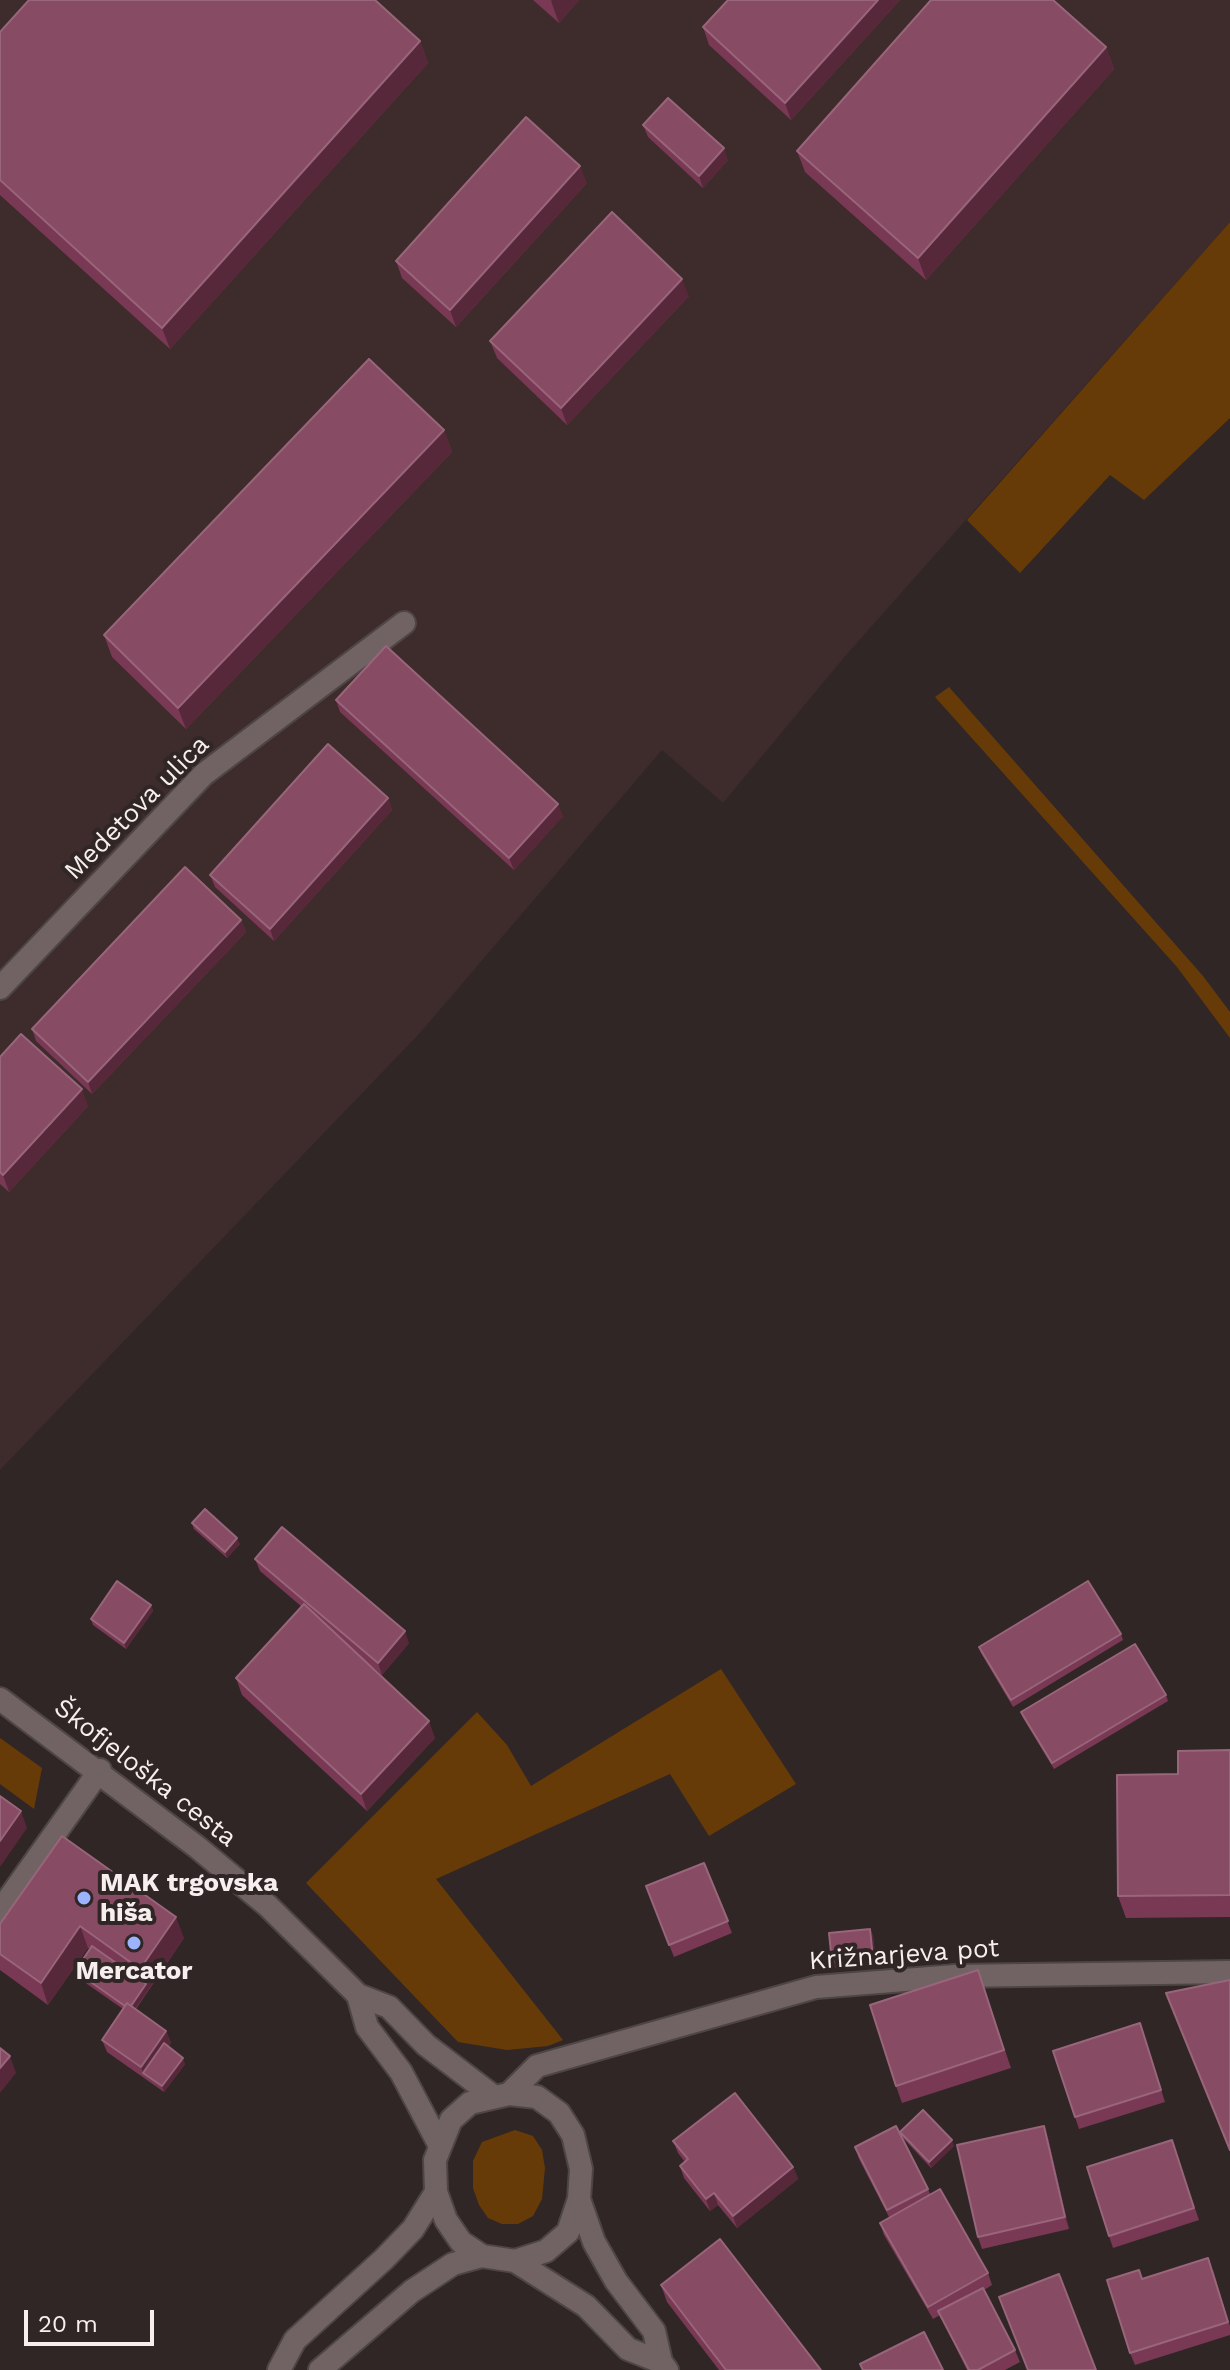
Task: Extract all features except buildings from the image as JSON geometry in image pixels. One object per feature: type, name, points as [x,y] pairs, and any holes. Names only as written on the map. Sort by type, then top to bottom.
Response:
[{"type":"street","name":"Medetova ulica","points":[[0,988],[204,774],[404,623]]},
{"type":"street","name":"Škofjeloška cesta","points":[[0,1699],[100,1770],[268,1906],[358,1995],[389,2007],[426,2045],[501,2095]]},
{"type":"street","points":[[0,1911],[100,1770]]},
{"type":"street","name":"Križnarjeva pot","points":[[501,2095],[537,2066],[816,1987],[955,1976],[1230,1972]]},
{"type":"street","name":"Škofjeloška cesta","points":[[358,1995],[367,2027],[401,2072],[439,2144]]},
{"type":"street","points":[[482,2256],[461,2242],[446,2220],[436,2192],[439,2144],[451,2120],[470,2103],[501,2095],[537,2097],[559,2113],[573,2135],[581,2169],[579,2199],[568,2232],[546,2251],[515,2261]]},
{"type":"street","points":[[279,2370],[295,2340],[413,2229],[436,2192]]},
{"type":"street","points":[[579,2199],[594,2242],[608,2269],[654,2331],[664,2366]]},
{"type":"street","points":[[320,2370],[412,2291],[453,2264],[482,2256],[515,2261],[586,2306],[628,2349],[664,2366]]},
{"type":"shaded area","points":[[0,0],[1230,0],[1230,222],[847,654],[723,803],[662,750],[419,1034],[0,1470]]},
{"type":"shaded area","points":[[1230,222],[1230,418],[1144,500],[1110,475],[1020,573],[967,520]]},
{"type":"shaded area","points":[[949,687],[1203,976],[1230,1012],[1230,1038],[1177,967],[935,697]]},
{"type":"shaded area","points":[[721,1669],[796,1784],[709,1836],[670,1774],[436,1879],[563,2040],[548,2046],[507,2050],[458,2042],[306,1883],[477,1712],[507,1745],[531,1786]]},
{"type":"shaded area","points":[[0,1738],[42,1768],[34,1809],[0,1784]]},
{"type":"shaded area","points":[[515,2130],[533,2136],[542,2150],[545,2168],[542,2199],[533,2216],[518,2224],[502,2224],[488,2218],[479,2205],[473,2188],[473,2161],[482,2142]]},
{"type":"place","name":"MAK trgovska hiša","points":[[84,1898]]},
{"type":"place","name":"Mercator","points":[[134,1943]]}]
